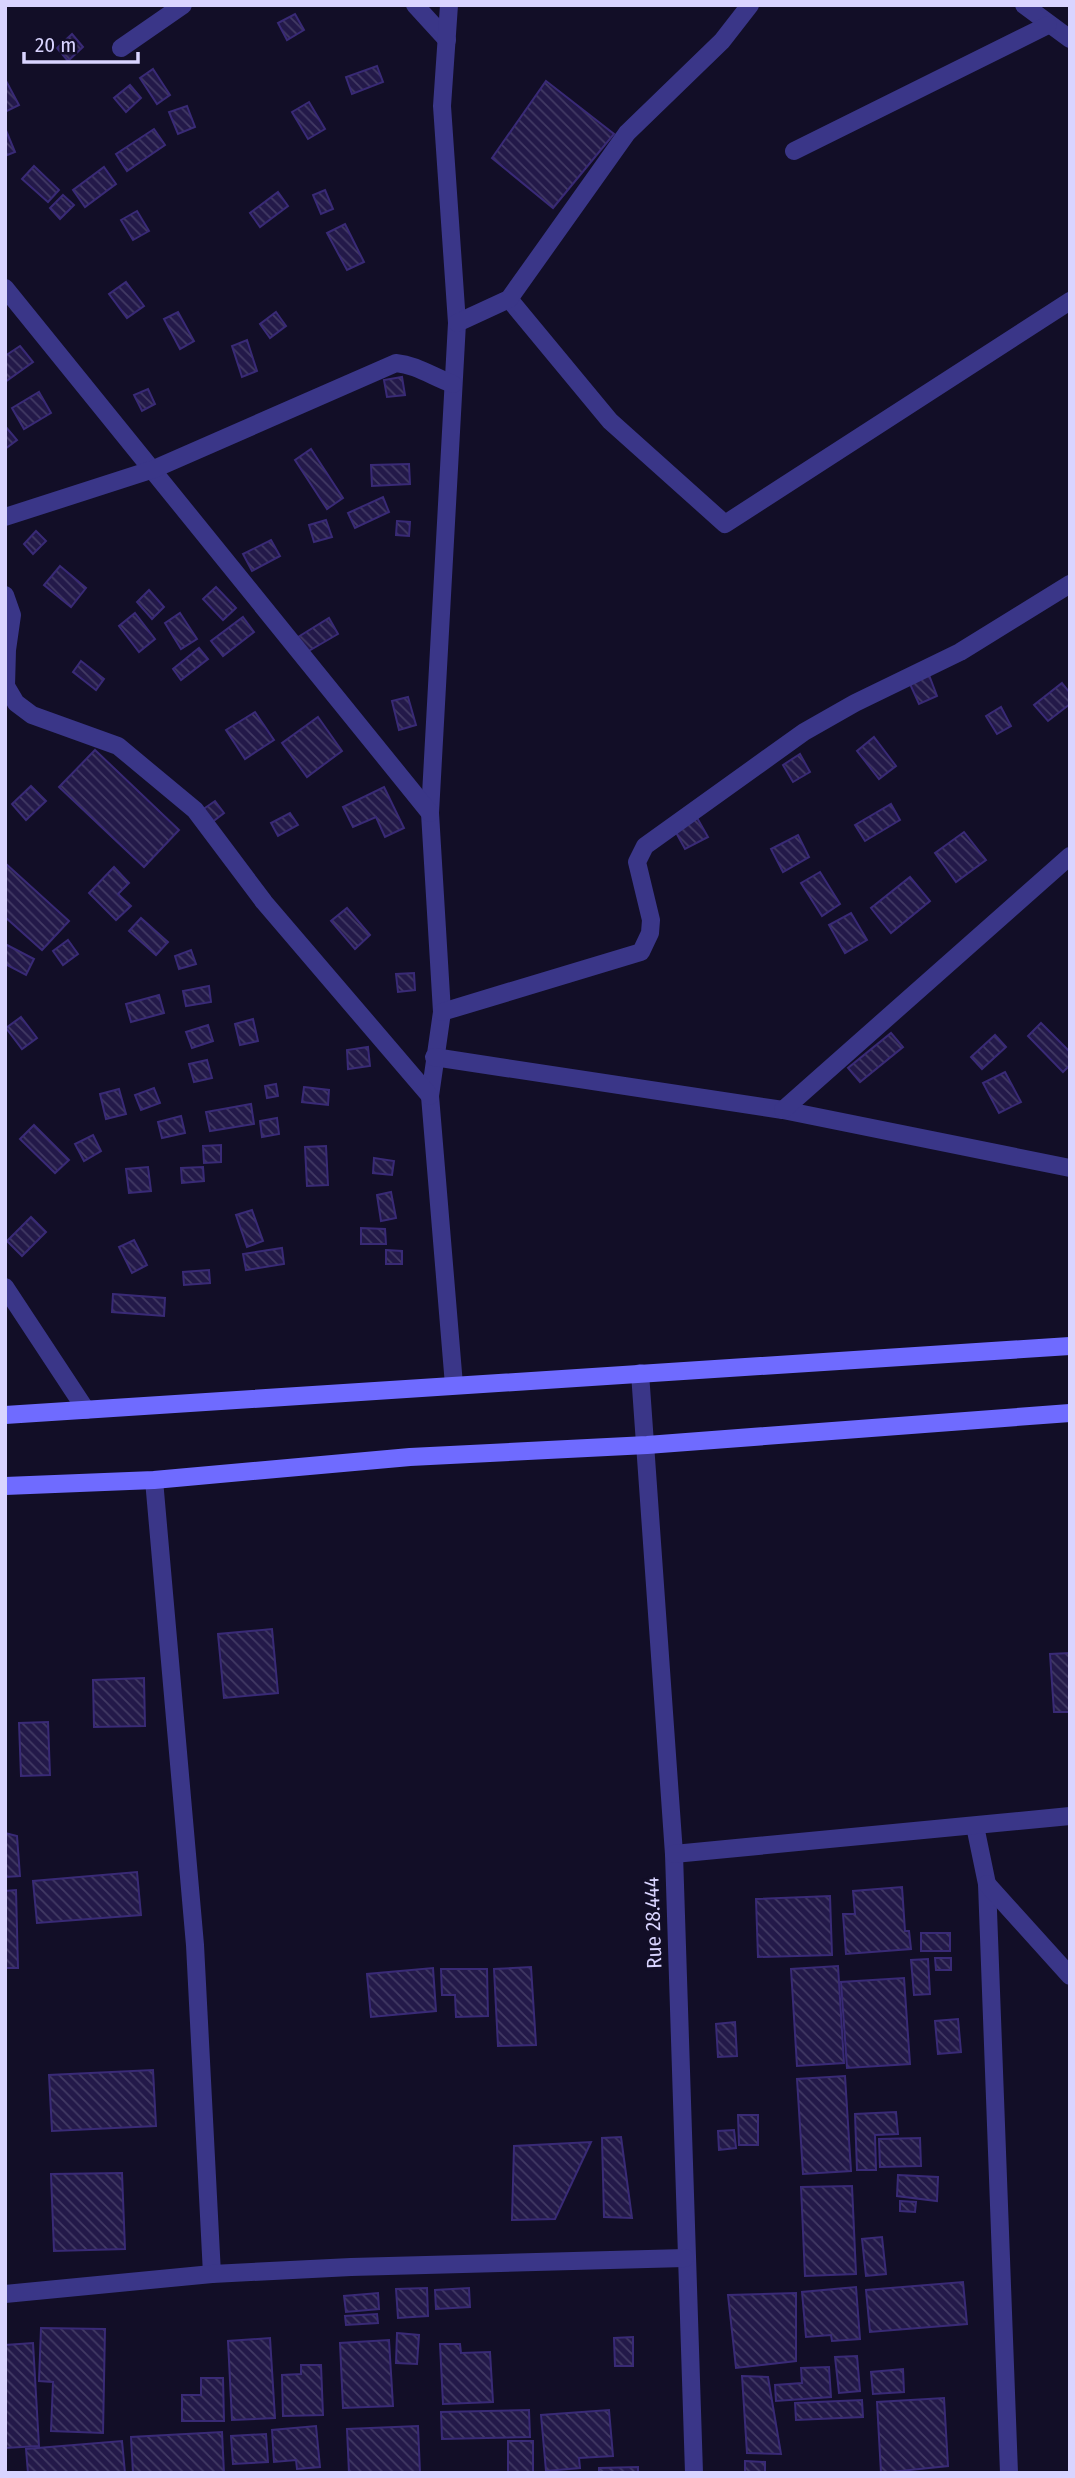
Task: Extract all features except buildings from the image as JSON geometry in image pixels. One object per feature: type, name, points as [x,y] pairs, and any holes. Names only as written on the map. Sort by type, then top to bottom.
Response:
[{"type":"main road","points":[[5,1415],[1070,1346]]},
{"type":"main road","points":[[5,1486],[154,1480],[411,1457],[646,1446],[1070,1413]]},
{"type":"street","points":[[121,48],[183,5]]},
{"type":"street","points":[[415,5],[447,40]]},
{"type":"street","points":[[449,5],[442,106],[457,323],[430,813],[442,1012],[433,1057],[430,1096],[454,1385]]},
{"type":"street","points":[[457,323],[509,299],[627,133],[722,41],[750,5]]},
{"type":"street","points":[[1024,5],[1070,39]]},
{"type":"street","points":[[794,151],[1048,25]]},
{"type":"street","points":[[5,288],[430,813]]},
{"type":"street","points":[[509,299],[610,421],[725,524],[1070,301]]},
{"type":"street","points":[[5,517],[154,469],[396,363],[414,365],[428,375],[453,384]]},
{"type":"street","points":[[442,1012],[641,952],[650,933],[651,920],[637,862],[645,846],[804,732],[855,703],[960,652],[1070,584]]},
{"type":"street","points":[[5,595],[12,615],[6,686],[16,703],[32,715],[118,746],[195,810],[264,902],[430,1096]]},
{"type":"street","points":[[783,1110],[1070,856]]},
{"type":"street","points":[[433,1057],[783,1110],[1070,1168]]},
{"type":"street","points":[[5,1287],[86,1409]]},
{"type":"street","name":"Rue 28.444","points":[[640,1373],[674,1854],[694,2473]]},
{"type":"street","points":[[154,1480],[195,1945],[212,2274]]},
{"type":"street","points":[[674,1854],[1070,1816]]},
{"type":"street","points":[[975,1826],[987,1884],[1009,2473]]},
{"type":"street","points":[[987,1884],[1070,1976]]},
{"type":"street","points":[[5,2294],[212,2274],[351,2267],[685,2258]]}]
